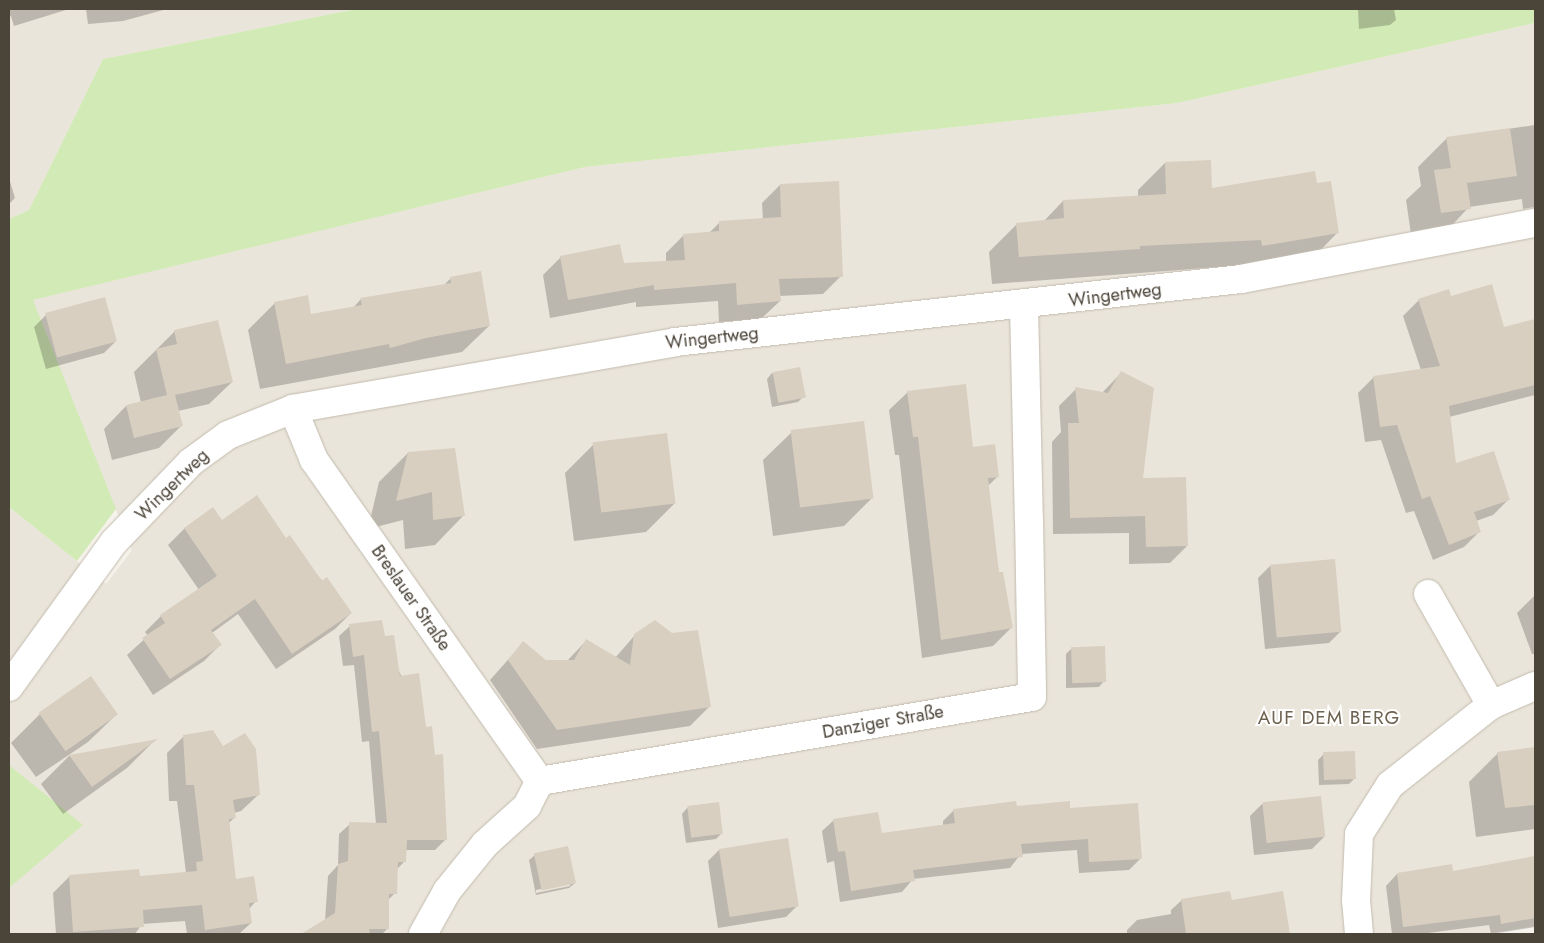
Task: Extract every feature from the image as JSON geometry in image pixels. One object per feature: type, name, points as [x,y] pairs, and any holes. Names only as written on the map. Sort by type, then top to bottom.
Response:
[{"type":"street","name":"Wingertweg","points":[[9,687],[114,542],[191,462],[228,435],[293,409],[675,342],[1024,306],[1241,279],[1535,223]]},
{"type":"street","name":"Danziger Straße","points":[[540,781],[1032,697],[1024,306]]},
{"type":"street","name":"Breslauer Straße","points":[[293,409],[314,460],[540,781]]},
{"type":"street","points":[[1428,594],[1491,705]]},
{"type":"street","points":[[1360,934],[1356,901],[1359,834],[1390,785],[1491,705],[1535,686]]},
{"type":"street","points":[[423,934],[447,891],[485,844],[528,806],[540,781]]},
{"type":"shaded area","points":[[9,9],[357,9],[103,59],[29,210],[9,219]]},
{"type":"shaded area","points":[[1535,23],[1535,926],[1483,934],[9,934],[9,507],[106,584],[132,550],[32,300],[585,167],[1177,103]]},
{"type":"green space","points":[[357,9],[1535,9],[1535,23],[1177,103],[585,167],[33,300],[116,509],[77,561],[9,507],[9,219],[29,210],[103,59]]},
{"type":"green space","points":[[9,765],[83,825],[9,888]]},
{"type":"building","points":[[1510,128],[1517,176],[1467,183],[1471,209],[1441,213],[1434,170],[1451,168],[1446,137]]},
{"type":"building","points":[[1211,160],[1212,188],[1315,171],[1317,183],[1331,181],[1339,233],[1262,246],[1261,240],[1140,246],[1140,249],[1019,257],[1016,223],[1064,218],[1063,200],[1166,194],[1165,162]]},
{"type":"building","points":[[839,181],[843,277],[779,279],[781,301],[737,305],[736,283],[654,290],[654,285],[568,300],[560,256],[620,244],[624,263],[685,260],[683,234],[719,231],[719,221],[781,217],[780,184]]},
{"type":"building","points":[[481,271],[490,326],[426,338],[390,348],[389,344],[286,364],[274,302],[308,295],[311,314],[362,305],[360,298],[451,283],[450,277]]},
{"type":"building","points":[[1492,284],[1504,327],[1535,319],[1535,385],[1449,406],[1456,463],[1494,451],[1510,500],[1474,512],[1481,532],[1449,545],[1430,496],[1422,499],[1397,425],[1380,427],[1373,376],[1440,366],[1418,299],[1449,289],[1451,296]]},
{"type":"building","points":[[105,297],[117,341],[57,357],[45,313]]},
{"type":"building","points":[[218,320],[233,382],[175,395],[183,426],[134,438],[126,405],[167,395],[156,349],[177,344],[174,330]]},
{"type":"building","points":[[800,367],[806,397],[778,403],[773,372]]},
{"type":"building","points":[[1121,371],[1154,388],[1143,478],[1186,477],[1188,546],[1146,547],[1145,516],[1070,518],[1068,423],[1079,423],[1075,387],[1108,393]]},
{"type":"building","points":[[966,384],[973,447],[995,444],[999,477],[988,478],[999,572],[1003,572],[1013,628],[941,640],[918,437],[913,437],[907,391]]},
{"type":"building","points":[[864,421],[874,498],[800,507],[791,430]]},
{"type":"building","points":[[667,433],[676,503],[601,513],[593,442]]},
{"type":"building","points":[[455,448],[465,516],[433,520],[432,492],[396,501],[408,452]]},
{"type":"building","points":[[257,495],[286,538],[290,535],[322,581],[327,577],[352,613],[292,654],[255,599],[211,630],[222,645],[170,679],[142,638],[165,623],[160,615],[217,576],[184,528],[213,507],[222,520]]},
{"type":"building","points":[[1335,559],[1341,632],[1277,637],[1270,565]]},
{"type":"building","points":[[382,620],[385,636],[394,635],[400,676],[419,673],[426,727],[432,726],[435,755],[443,754],[447,840],[407,840],[406,862],[398,862],[397,894],[389,894],[389,929],[369,929],[370,934],[301,934],[335,913],[338,864],[348,861],[349,822],[387,823],[379,731],[372,732],[364,655],[353,657],[349,624]]},
{"type":"building","points":[[655,620],[672,633],[698,630],[711,707],[557,730],[508,660],[523,641],[546,660],[574,660],[586,639],[630,665],[634,634]]},
{"type":"building","points":[[1105,646],[1106,682],[1072,683],[1071,647]]},
{"type":"building","points":[[91,676],[118,715],[66,751],[39,713]]},
{"type":"building","points":[[213,730],[223,746],[245,733],[256,749],[260,795],[233,800],[236,818],[229,819],[236,879],[254,876],[258,902],[249,903],[252,923],[205,930],[202,905],[143,910],[144,927],[73,932],[69,875],[139,869],[140,876],[197,871],[196,862],[203,861],[194,785],[186,785],[183,735]]},
{"type":"building","points":[[158,739],[92,787],[69,755]]},
{"type":"building","points":[[1535,747],[1535,805],[1505,808],[1497,752]]},
{"type":"building","points":[[1355,751],[1356,779],[1324,780],[1323,752]]},
{"type":"building","points":[[1321,796],[1325,837],[1267,843],[1262,802]]},
{"type":"building","points":[[1016,801],[1017,806],[1070,801],[1070,808],[1138,803],[1142,859],[1089,862],[1088,839],[1021,844],[1023,857],[913,870],[915,881],[851,891],[845,851],[838,852],[833,819],[878,812],[882,833],[955,823],[953,809]]},
{"type":"building","points":[[719,802],[723,834],[691,838],[687,806]]},
{"type":"building","points":[[788,838],[799,906],[730,917],[719,849]]},
{"type":"building","points":[[568,846],[576,883],[542,890],[534,853]]},
{"type":"building","points":[[1535,856],[1535,918],[1501,924],[1500,915],[1403,927],[1397,873],[1452,864],[1453,871]]},
{"type":"building","points":[[1230,891],[1232,900],[1283,891],[1290,934],[1186,934],[1181,899]]},
{"type":"district","name":"AUF DEM BERG","points":[[1329,718]]}]
